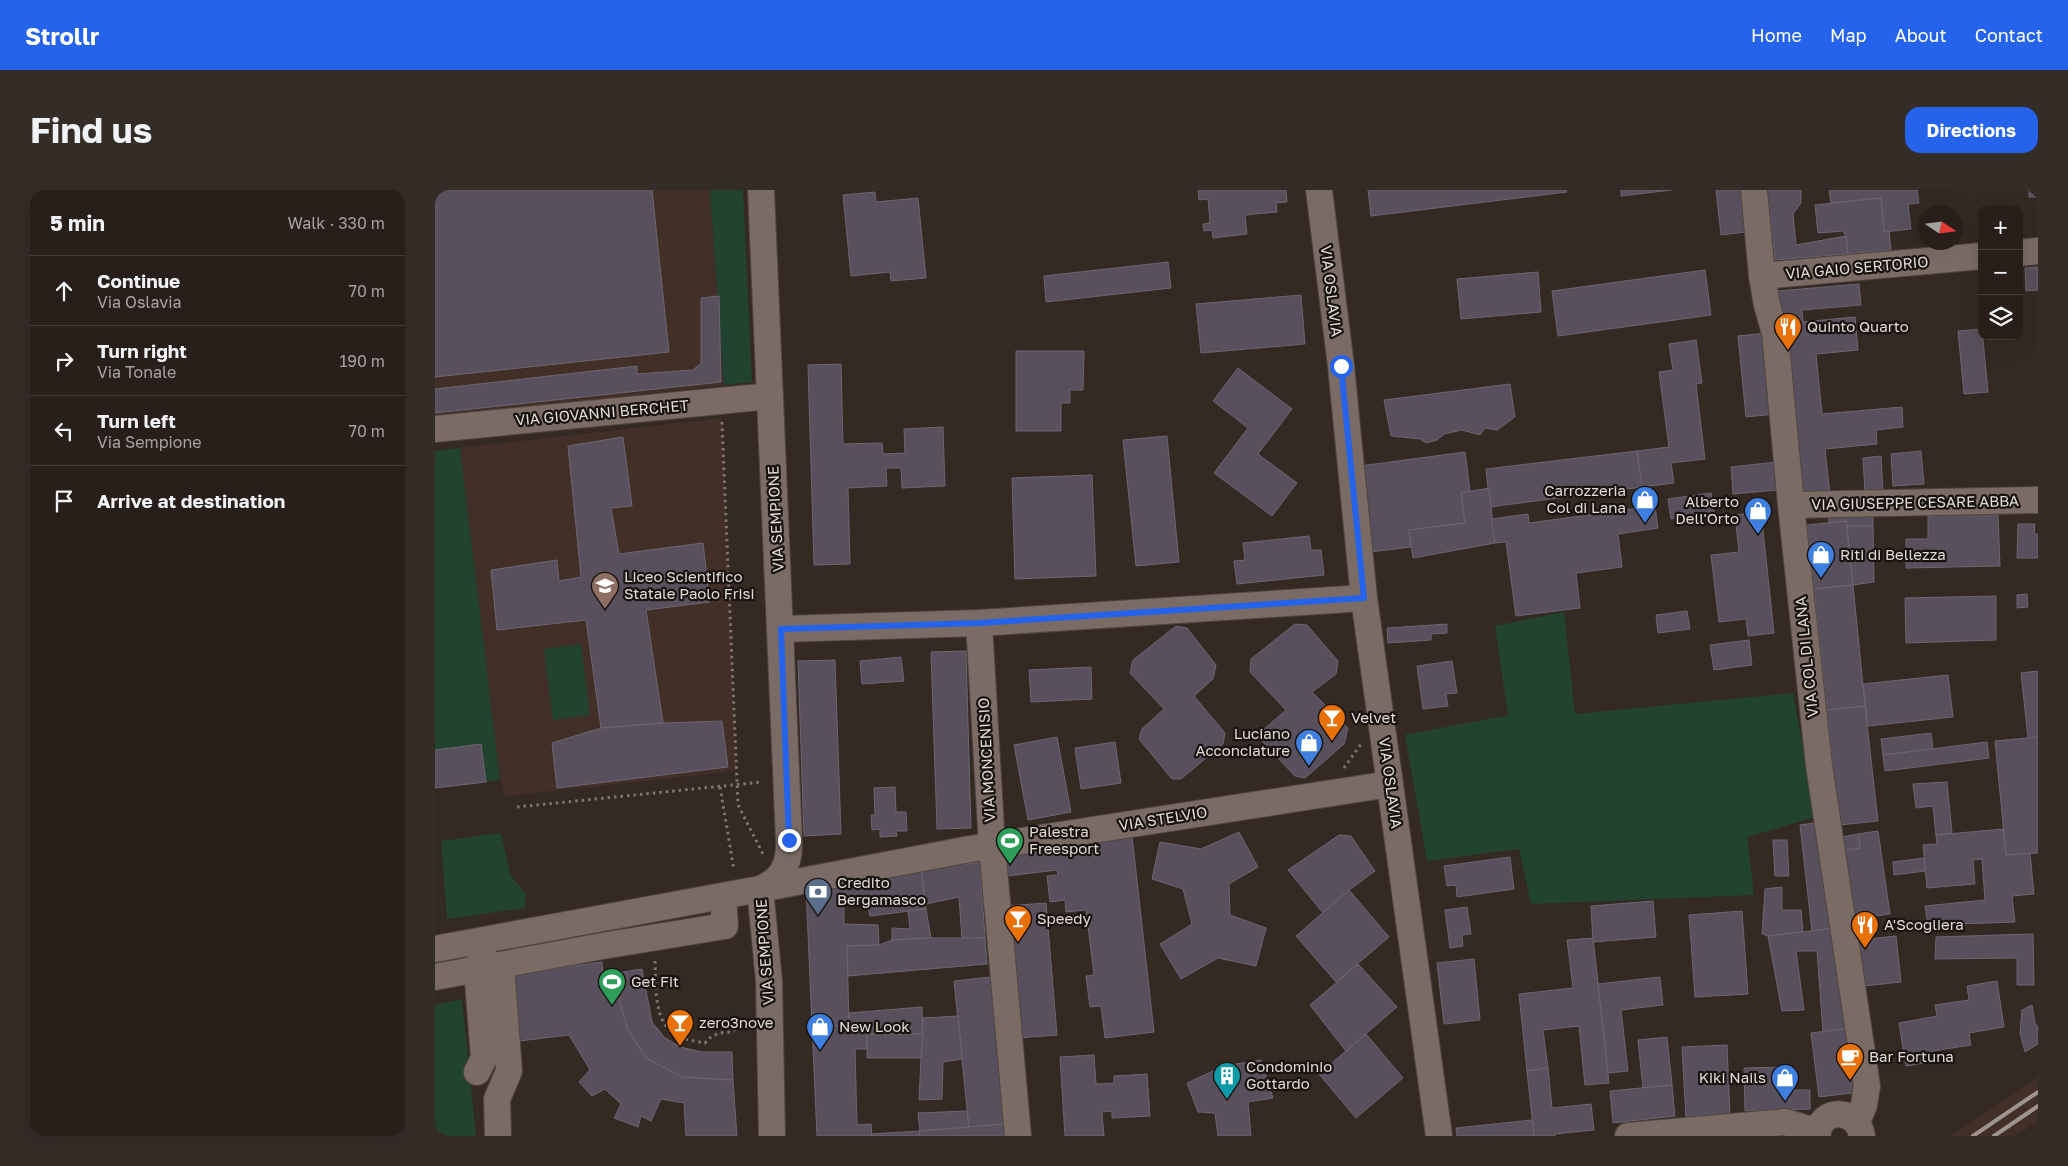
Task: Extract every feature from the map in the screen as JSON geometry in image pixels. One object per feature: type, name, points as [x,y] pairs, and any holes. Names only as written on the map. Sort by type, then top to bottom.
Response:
[{"type":"street","name":"VIA SEMPIONE","points":[[761,190],[789,848],[783,874],[769,886],[752,880],[769,981],[772,1136]]},
{"type":"street","name":"VIA OSLAVIA","points":[[1319,190],[1341,366],[1364,598],[1439,1136]]},
{"type":"street","name":"VIA COL DI LANA","points":[[1754,190],[1762,276],[1767,305],[1775,333],[1791,505],[1819,765],[1867,1086],[1860,1129]]},
{"type":"street","points":[[2023,253],[2038,251]]},
{"type":"street","name":"VIA GAIO SERTORIO","points":[[1762,276],[1978,256]]},
{"type":"street","name":"VIA GIOVANNI BERCHET","points":[[435,429],[770,396]]},
{"type":"street","name":"VIA GIUSEPPE CESARE ABBA","points":[[1791,505],[2038,500]]},
{"type":"street","points":[[781,629],[979,623],[1364,598]]},
{"type":"street","name":"VIA MONCENISIO","points":[[979,623],[992,846],[1018,1136]]},
{"type":"street","name":"VIA STELVIO","points":[[435,950],[723,896],[752,880],[992,846],[1390,784]]},
{"type":"street","points":[[435,977],[608,944],[725,926],[723,896]]},
{"type":"street","points":[[606,918],[608,944]]},
{"type":"street","points":[[487,940],[489,967],[509,1071],[519,1095]]},
{"type":"street","points":[[477,1072],[484,1058],[489,967]]},
{"type":"street","points":[[498,1136],[497,1099],[509,1071]]},
{"type":"street","points":[[1628,1136],[1785,1122],[1818,1134],[1821,1124],[1832,1115],[1848,1115],[1860,1129]]},
{"type":"path","points":[[723,402],[722,418],[738,805],[766,858]]},
{"type":"path","points":[[1325,794],[1380,717]]},
{"type":"path","points":[[517,807],[762,782]]},
{"type":"path","points":[[720,786],[734,873],[752,880]]},
{"type":"path","points":[[655,965],[657,1002],[663,1020],[674,1035],[705,1042],[708,1038],[722,1032],[732,1032],[739,1024]]},
{"type":"shaded area","points":[[435,190],[710,190],[724,385],[435,418]]},
{"type":"shaded area","name":"Liceo Scientifico Statale Paolo Frisi","points":[[722,418],[736,771],[505,796],[500,780],[460,448]]},
{"type":"shaded area","points":[[2038,1077],[2038,1121],[2015,1136],[1951,1136]]},
{"type":"green space","points":[[710,190],[743,190],[752,382],[724,385]]},
{"type":"green space","points":[[460,448],[500,780],[435,788],[435,451]]},
{"type":"green space","points":[[1564,612],[1575,714],[1793,693],[1816,817],[1747,837],[1754,895],[1531,904],[1519,849],[1427,861],[1405,735],[1508,715],[1495,626]]},
{"type":"green space","points":[[581,644],[590,715],[553,720],[544,649]]},
{"type":"green space","points":[[501,833],[511,876],[526,894],[525,908],[447,919],[441,841]]},
{"type":"green space","points":[[462,999],[476,1136],[435,1136],[435,1005]]},
{"type":"building","points":[[435,190],[652,190],[669,352],[435,377]]},
{"type":"building","points":[[1198,190],[1286,190],[1287,202],[1276,203],[1277,212],[1245,215],[1247,234],[1213,238],[1212,230],[1204,231],[1203,224],[1210,223],[1208,199],[1199,200]]},
{"type":"building","points":[[1368,190],[1566,190],[1567,192],[1371,216]]},
{"type":"building","points":[[1621,190],[1672,190],[1621,196]]},
{"type":"building","points":[[1716,190],[1742,190],[1746,232],[1721,235]]},
{"type":"building","points":[[1767,190],[1801,190],[1801,203],[1793,214],[1796,245],[1846,236],[1848,254],[1775,260]]},
{"type":"building","points":[[1829,190],[1917,190],[1919,203],[1908,204],[1911,229],[1884,232],[1881,198],[1831,203]]},
{"type":"building","points":[[2029,190],[2038,190],[2038,197],[2029,197]]},
{"type":"building","points":[[875,192],[876,202],[918,198],[926,278],[891,281],[890,272],[851,276],[843,195]]},
{"type":"building","points":[[1881,198],[1884,232],[1889,231],[1891,250],[1848,254],[1846,236],[1843,231],[1818,233],[1815,205]]},
{"type":"building","points":[[1168,262],[1171,288],[1046,302],[1044,276]]},
{"type":"building","points":[[2038,267],[2038,290],[2026,291],[2025,268]]},
{"type":"building","points":[[1705,270],[1711,315],[1558,336],[1552,291]]},
{"type":"building","points":[[1538,272],[1541,312],[1461,319],[1457,279]]},
{"type":"building","points":[[1859,284],[1861,305],[1802,310],[1803,322],[1855,317],[1858,350],[1816,354],[1822,414],[1902,407],[1903,427],[1876,430],[1877,444],[1825,449],[1830,496],[1797,499],[1778,291]]},
{"type":"building","points":[[1301,295],[1305,344],[1201,353],[1196,304]]},
{"type":"building","points":[[719,296],[721,382],[435,413],[435,389],[637,366],[637,374],[693,370],[701,363],[701,298]]},
{"type":"building","points":[[1978,329],[1978,340],[1983,340],[1988,392],[1964,394],[1958,331]]},
{"type":"building","points":[[1766,333],[1775,414],[1746,417],[1738,336]]},
{"type":"building","points":[[1696,340],[1702,383],[1696,384],[1705,459],[1671,463],[1674,483],[1642,487],[1637,451],[1669,447],[1659,372],[1673,370],[1669,344]]},
{"type":"building","points":[[1016,351],[1084,351],[1083,390],[1070,390],[1070,403],[1061,403],[1061,431],[1016,431]]},
{"type":"building","points":[[841,364],[843,444],[882,443],[883,454],[905,453],[904,429],[943,427],[945,486],[902,488],[901,468],[886,468],[887,486],[848,488],[850,564],[814,565],[808,365]]},
{"type":"building","points":[[1238,368],[1292,409],[1258,454],[1297,483],[1272,516],[1214,473],[1248,428],[1213,401]]},
{"type":"building","points":[[1510,384],[1515,417],[1497,430],[1485,428],[1480,435],[1462,430],[1444,434],[1437,440],[1426,443],[1420,439],[1391,436],[1384,400]]},
{"type":"building","points":[[1167,436],[1179,562],[1136,566],[1123,440]]},
{"type":"building","points":[[623,437],[632,506],[611,508],[619,554],[703,543],[710,602],[646,610],[663,723],[601,728],[586,620],[497,630],[491,570],[557,560],[559,581],[581,577],[568,446]]},
{"type":"building","points":[[1637,451],[1642,487],[1490,507],[1486,469]]},
{"type":"building","points":[[1921,451],[1924,484],[1893,486],[1891,454]]},
{"type":"building","points":[[1465,452],[1470,491],[1461,493],[1465,523],[1409,530],[1411,547],[1370,552],[1360,466]]},
{"type":"building","points":[[1881,456],[1883,491],[1865,492],[1863,458]]},
{"type":"building","points":[[1785,461],[1788,489],[1733,494],[1731,467]]},
{"type":"building","points":[[1092,475],[1096,576],[1015,579],[1012,478]]},
{"type":"building","points":[[1489,488],[1495,543],[1413,558],[1409,530],[1465,523],[1461,493]]},
{"type":"building","points":[[1711,493],[1714,512],[1671,519],[1668,499]]},
{"type":"building","points":[[1655,506],[1658,528],[1618,534],[1622,567],[1576,573],[1580,608],[1516,616],[1506,542],[1495,543],[1491,519],[1528,514],[1529,523]]},
{"type":"building","points":[[1828,510],[1873,511],[1873,526],[1847,526],[1846,521],[1829,523]]},
{"type":"building","points":[[1761,512],[1774,633],[1748,636],[1746,619],[1719,622],[1711,555],[1739,552],[1735,515]]},
{"type":"building","points":[[1998,514],[2000,566],[1906,568],[1906,539],[1928,539],[1928,516]]},
{"type":"building","points":[[1846,521],[1853,585],[1814,589],[1807,525]]},
{"type":"building","points":[[2018,524],[2035,524],[2034,534],[2038,534],[2038,558],[2017,558]]},
{"type":"building","points":[[1847,526],[1873,526],[1874,582],[1853,585]]},
{"type":"building","points":[[1309,536],[1311,550],[1321,550],[1324,575],[1237,584],[1234,561],[1245,560],[1243,543]]},
{"type":"building","points":[[1853,585],[1865,706],[1827,710],[1814,589]]},
{"type":"building","points":[[2027,594],[2028,607],[2017,608],[2017,595]]},
{"type":"building","points":[[1996,596],[1996,640],[1906,643],[1905,598]]},
{"type":"building","points":[[1687,611],[1690,629],[1658,633],[1656,615]]},
{"type":"building","points":[[1295,624],[1307,625],[1338,661],[1336,674],[1312,692],[1348,728],[1344,744],[1305,778],[1295,776],[1261,740],[1262,731],[1286,710],[1250,672],[1251,659]]},
{"type":"building","points":[[1447,624],[1447,633],[1431,634],[1431,640],[1388,643],[1387,628]]},
{"type":"building","points":[[1176,626],[1187,628],[1216,665],[1213,679],[1194,696],[1225,733],[1223,744],[1181,779],[1172,779],[1139,739],[1142,729],[1164,709],[1130,673],[1133,660]]},
{"type":"building","points":[[1749,640],[1752,665],[1714,670],[1710,645]]},
{"type":"building","points":[[966,651],[971,828],[937,829],[931,652]]},
{"type":"building","points":[[901,657],[904,681],[862,684],[860,661]]},
{"type":"building","points":[[835,660],[841,834],[804,836],[798,661]]},
{"type":"building","points":[[1452,661],[1457,693],[1446,694],[1448,706],[1423,709],[1417,666]]},
{"type":"building","points":[[1091,667],[1092,699],[1031,702],[1029,670]]},
{"type":"building","points":[[2038,671],[2038,737],[2028,738],[2021,673]]},
{"type":"building","points":[[1948,675],[1953,717],[1868,726],[1863,684]]},
{"type":"building","points":[[1865,706],[1878,821],[1839,825],[1827,710]]},
{"type":"building","points":[[722,721],[728,767],[557,788],[552,743],[601,728]]},
{"type":"building","points":[[1931,733],[1933,749],[1883,755],[1881,739]]},
{"type":"building","points":[[1057,737],[1071,812],[1028,820],[1014,745]]},
{"type":"building","points":[[2038,737],[2038,853],[2006,855],[1995,741]]},
{"type":"building","points":[[1115,742],[1121,783],[1081,789],[1075,748]]},
{"type":"building","points":[[1987,742],[1989,758],[1885,771],[1883,755]]},
{"type":"building","points":[[481,744],[486,782],[435,788],[435,750]]},
{"type":"building","points":[[1947,782],[1952,833],[1936,835],[1933,806],[1916,808],[1913,784]]},
{"type":"building","points":[[895,787],[896,812],[906,812],[907,831],[896,831],[897,836],[880,837],[880,829],[872,830],[871,815],[875,815],[874,788]]},
{"type":"building","points":[[1821,822],[1835,928],[1812,931],[1800,825]]},
{"type":"building","points":[[2003,829],[2006,855],[2030,853],[2034,894],[2012,896],[2015,922],[1928,925],[1925,906],[1985,900],[1982,859],[1973,860],[1975,884],[1927,888],[1923,845],[1937,844],[1936,835]]},
{"type":"building","points":[[1878,831],[1890,914],[1854,919],[1844,850],[1860,848],[1858,834]]},
{"type":"building","points":[[1239,832],[1258,867],[1229,884],[1230,915],[1266,928],[1256,966],[1218,958],[1181,979],[1160,944],[1192,924],[1183,889],[1152,879],[1160,842],[1201,849]]},
{"type":"building","points":[[1858,834],[1860,848],[1844,850],[1842,837]]},
{"type":"building","points":[[1339,835],[1351,836],[1375,871],[1349,890],[1323,913],[1288,870]]},
{"type":"building","points":[[1132,836],[1154,1032],[1105,1038],[1101,1006],[1090,1007],[1086,976],[1094,975],[1086,910],[1066,912],[1065,900],[1050,902],[1047,876],[1058,875],[1057,870],[1007,876],[1004,851]]},
{"type":"building","points":[[1773,840],[1787,840],[1789,876],[1775,876]]},
{"type":"building","points":[[1510,857],[1514,889],[1457,897],[1456,885],[1447,886],[1444,866]]},
{"type":"building","points":[[1924,858],[1925,871],[1894,875],[1893,862]]},
{"type":"building","points":[[980,862],[985,938],[962,939],[959,897],[926,904],[921,870]]},
{"type":"building","points":[[921,870],[926,909],[870,916],[866,900],[844,905],[844,924],[878,925],[879,945],[847,946],[849,1025],[812,1026],[806,887]]},
{"type":"building","points":[[1782,887],[1782,910],[1801,910],[1803,932],[1768,936],[1762,934],[1765,889]]},
{"type":"building","points":[[1349,890],[1389,937],[1336,982],[1296,936]]},
{"type":"building","points":[[1653,901],[1656,937],[1593,942],[1591,906]]},
{"type":"building","points":[[1046,903],[1057,1035],[1017,1038],[1006,906]]},
{"type":"building","points":[[1467,907],[1471,934],[1462,935],[1463,946],[1450,948],[1445,910]]},
{"type":"building","points":[[926,909],[931,938],[892,940],[892,928],[910,929],[908,911]]},
{"type":"building","points":[[1742,911],[1748,994],[1695,997],[1689,915]]},
{"type":"building","points":[[1835,928],[1851,1028],[1823,1032],[1817,951],[1796,951],[1804,1010],[1782,1011],[1768,936]]},
{"type":"building","points":[[2033,934],[2034,985],[2017,985],[2017,958],[1935,959],[1936,937]]},
{"type":"building","points":[[1896,936],[1901,982],[1864,986],[1859,940]]},
{"type":"building","points":[[985,938],[987,964],[848,976],[847,946],[879,945],[892,940]]},
{"type":"building","points":[[1593,938],[1609,1083],[1585,1085],[1579,1026],[1543,1030],[1548,1068],[1527,1071],[1519,994],[1573,988],[1567,940]]},
{"type":"building","points":[[1474,959],[1480,1020],[1444,1024],[1437,963]]},
{"type":"building","points":[[602,962],[603,977],[617,973],[618,997],[628,1030],[646,1058],[682,1077],[733,1080],[737,1136],[686,1136],[684,1103],[661,1099],[651,1121],[641,1116],[638,1127],[614,1118],[621,1104],[605,1089],[592,1096],[579,1082],[590,1070],[569,1035],[519,1041],[512,974]]},
{"type":"building","points":[[1358,964],[1397,1007],[1346,1051],[1310,1005]]},
{"type":"building","points":[[642,969],[652,1022],[664,1037],[680,1047],[702,1052],[732,1052],[733,1080],[682,1077],[646,1058],[628,1030],[618,997],[617,973]]},
{"type":"building","points":[[991,977],[1005,1124],[969,1128],[954,981]]},
{"type":"building","points":[[1660,977],[1663,1005],[1621,1010],[1628,1071],[1608,1073],[1598,984]]},
{"type":"building","points":[[1997,981],[2004,1027],[1969,1033],[1971,1045],[1933,1051],[1935,1061],[1906,1066],[1899,1023],[1937,1016],[1935,1005],[1969,1000],[1967,986]]},
{"type":"building","points":[[2032,1005],[2035,1023],[2038,1027],[2038,1044],[2025,1052],[2020,1033],[2022,1010]]},
{"type":"building","points":[[922,1007],[923,1034],[867,1034],[867,1025],[849,1025],[849,1013]]},
{"type":"building","points":[[958,1016],[962,1059],[943,1062],[942,1099],[919,1100],[923,1018]]},
{"type":"building","points":[[867,1025],[867,1049],[855,1049],[857,1125],[871,1124],[872,1136],[817,1136],[812,1026]]},
{"type":"building","points":[[1851,1028],[1860,1092],[1819,1097],[1811,1033]]},
{"type":"building","points":[[867,1034],[923,1034],[921,1058],[867,1058]]},
{"type":"building","points":[[1366,1034],[1403,1078],[1356,1118],[1319,1074]]},
{"type":"building","points":[[1667,1037],[1672,1085],[1643,1088],[1638,1040]]},
{"type":"building","points":[[1727,1045],[1730,1116],[1686,1118],[1682,1047]]},
{"type":"building","points":[[1094,1055],[1096,1084],[1114,1083],[1114,1076],[1147,1074],[1150,1116],[1112,1118],[1112,1111],[1102,1112],[1104,1136],[1065,1136],[1060,1057]]},
{"type":"building","name":"Condominio Gottardo","points":[[1261,1060],[1273,1098],[1248,1102],[1251,1136],[1218,1136],[1215,1113],[1198,1112],[1187,1083],[1224,1066]]},
{"type":"building","points":[[1787,1067],[1788,1090],[1810,1090],[1810,1109],[1745,1111],[1744,1068]]},
{"type":"building","points":[[1548,1068],[1552,1108],[1591,1104],[1594,1130],[1555,1134],[1555,1136],[1534,1136],[1527,1071]]},
{"type":"building","points":[[1672,1085],[1675,1116],[1613,1123],[1610,1091]]},
{"type":"building","points":[[967,1111],[969,1128],[920,1131],[918,1113]]},
{"type":"building","points":[[1532,1120],[1534,1136],[1457,1136],[1456,1128]]},
{"type":"building","points":[[1005,1124],[1006,1136],[919,1136],[920,1131]]},
{"type":"building","points":[[920,1131],[919,1136],[872,1136],[872,1134]]},
{"type":"railway","points":[[1973,1136],[2038,1092]]},
{"type":"railway","points":[[1994,1136],[2038,1106]]},
{"type":"place","name":"Quinto Quarto","points":[[1788,351]]},
{"type":"place","name":"Carrozzeria Col di Lana","points":[[1645,524]]},
{"type":"place","name":"Alberto Dell'Orto","points":[[1758,535]]},
{"type":"place","name":"Riti di Bellezza","points":[[1821,579]]},
{"type":"place","name":"Liceo Scientifico Statale Paolo Frisi","points":[[605,610]]},
{"type":"place","name":"Velvet","points":[[1332,742]]},
{"type":"place","name":"Luciano Acconciature","points":[[1309,767]]},
{"type":"place","name":"Palestra Freesport","points":[[1010,865]]},
{"type":"place","name":"Credito Bergamasco","points":[[818,916]]},
{"type":"place","name":"Speedy","points":[[1018,943]]},
{"type":"place","name":"A'Scogliera","points":[[1865,949]]},
{"type":"place","name":"Get Fit","points":[[612,1006]]},
{"type":"place","name":"zero3nove","points":[[680,1047]]},
{"type":"place","name":"New Look","points":[[820,1051]]},
{"type":"place","name":"Bar Fortuna","points":[[1850,1081]]},
{"type":"place","name":"Condominio Gottardo","points":[[1227,1100]]},
{"type":"place","name":"Kiki Nails","points":[[1785,1102]]},
{"type":"route","points":[[789,840],[781,629],[979,623],[1364,598],[1341,366]]}]
